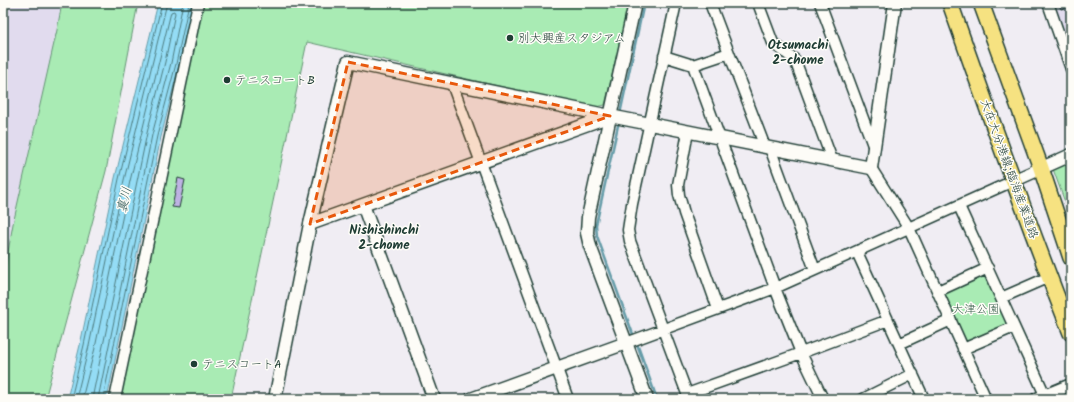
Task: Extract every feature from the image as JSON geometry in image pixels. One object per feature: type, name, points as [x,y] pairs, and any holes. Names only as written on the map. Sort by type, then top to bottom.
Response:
[{"type":"main road","name":"大在大分港線;臨海産業道路","points":[[950,3],[1013,181],[1071,333]]},
{"type":"main road","points":[[981,3],[1041,168],[1071,258]]},
{"type":"street","points":[[115,399],[198,3]]},
{"type":"street","points":[[635,3],[616,117],[588,217],[587,233],[590,246],[632,341],[647,399]]},
{"type":"street","points":[[676,3],[632,204],[628,230],[630,240],[688,397],[888,320]]},
{"type":"street","points":[[710,3],[815,270]]},
{"type":"street","points":[[758,3],[773,43],[795,60],[832,160]]},
{"type":"street","points":[[820,3],[874,148]]},
{"type":"street","points":[[895,3],[871,168],[909,228],[986,399]]},
{"type":"street","points":[[1048,3],[1071,69]]},
{"type":"street","points":[[664,56],[692,65],[729,53]]},
{"type":"street","points":[[275,399],[310,224],[348,62],[871,168]]},
{"type":"street","points":[[692,65],[775,288],[801,353],[824,399]]},
{"type":"street","points":[[452,84],[568,399]]},
{"type":"street","points":[[310,224],[616,117]]},
{"type":"street","points":[[688,132],[678,185],[678,195],[718,309]]},
{"type":"street","points":[[471,399],[497,395],[557,368],[775,288],[1071,154]]},
{"type":"street","points":[[364,205],[434,399]]},
{"type":"street","points":[[959,206],[1014,327],[1041,397],[1071,384]]},
{"type":"street","points":[[857,252],[924,399]]},
{"type":"street","points":[[938,291],[988,268]]},
{"type":"street","points":[[1001,298],[1049,277]]},
{"type":"street","points":[[899,344],[951,320]]},
{"type":"street","points":[[963,349],[1014,327]]},
{"type":"street","points":[[863,399],[913,374]]},
{"type":"highlighted area","points":[[348,62],[610,116],[363,205],[310,224]]},
{"type":"shaded area","points":[[3,3],[62,3],[3,280]]},
{"type":"shaded area","points":[[1051,3],[1071,3],[1071,58]]},
{"type":"green space","points":[[62,3],[138,3],[106,171],[45,399],[3,399],[3,280],[13,224]]},
{"type":"green space","points":[[199,3],[629,3],[605,105],[593,108],[307,42],[231,399],[116,399]]},
{"type":"green space","points":[[1071,161],[1071,219],[1053,169]]},
{"type":"green space","name":"大津公園","points":[[984,274],[988,275],[1008,325],[967,344],[964,342],[943,296],[944,292]]},
{"type":"water","name":"裏川","points":[[158,3],[193,3],[161,137],[107,399],[67,399],[80,345],[115,178]]},
{"type":"building","points":[[1058,3],[1071,3],[1071,6],[1061,9]]},
{"type":"building","points":[[178,178],[185,180],[179,208],[172,207]]},
{"type":"waterway","points":[[620,114],[644,3]]},
{"type":"waterway","points":[[619,121],[596,225],[597,236],[634,337]]},
{"type":"waterway","points":[[636,341],[657,399]]},
{"type":"place","name":"別大興産スタジアム","points":[[510,38]]},
{"type":"place","name":"テニスコートB","points":[[227,80]]},
{"type":"place","name":"テニスコートA","points":[[194,364]]},
{"type":"district","name":"Otsumachi 2-chome","points":[[798,52]]},
{"type":"district","name":"Nishishinchi 2-chome","points":[[384,238]]}]
